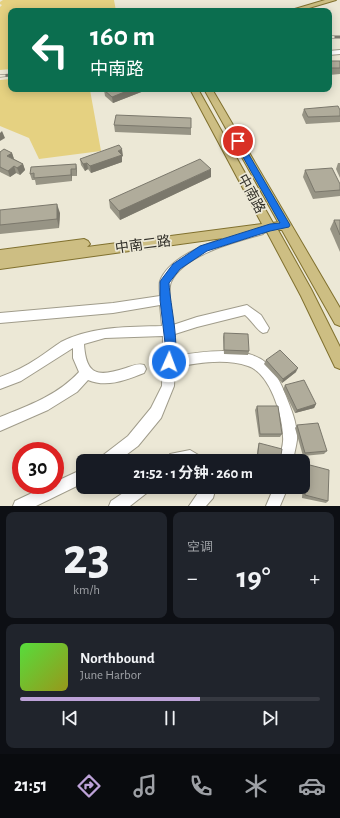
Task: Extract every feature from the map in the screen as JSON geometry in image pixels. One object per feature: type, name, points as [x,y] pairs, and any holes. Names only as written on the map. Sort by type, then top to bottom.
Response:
[{"type":"main road","points":[[302,8],[333,0]]},
{"type":"main road","points":[[318,8],[340,2]]},
{"type":"main road","name":"中南路","points":[[196,92],[306,293],[340,362]]},
{"type":"main road","name":"中南路","points":[[210,92],[340,320]]},
{"type":"main road","name":"中南二路","points":[[0,255],[284,222]]},
{"type":"main road","name":"中南二路","points":[[0,264],[268,224]]},
{"type":"street","points":[[116,454],[133,441],[156,413],[168,386],[170,343],[164,282],[176,266],[203,249],[268,224]]},
{"type":"street","points":[[0,318],[113,308],[165,300]]},
{"type":"street","points":[[0,383],[17,377],[42,363],[65,346],[105,333],[169,331],[197,322],[247,310],[257,318],[263,328]]},
{"type":"street","points":[[78,341],[80,361],[86,373],[97,379],[110,378],[140,369]]},
{"type":"street","points":[[169,362],[205,357],[226,357],[253,361],[261,367],[274,383],[283,403],[290,437],[287,454]]},
{"type":"street","points":[[0,424],[43,406],[55,399],[73,388],[86,373]]},
{"type":"street","points":[[20,506],[76,479]]},
{"type":"street","points":[[116,506],[135,494]]},
{"type":"street","points":[[196,506],[207,494]]},
{"type":"street","points":[[273,506],[278,494]]},
{"type":"shaded area","points":[[3,0],[114,0],[115,8],[8,8],[8,69],[0,70],[0,7],[2,5],[0,2]]},
{"type":"shaded area","points":[[8,79],[8,92],[90,92],[101,151],[39,159],[29,138],[0,126],[0,80]]},
{"type":"building","points":[[332,61],[340,61],[340,68],[332,68]]},
{"type":"building","points":[[106,92],[124,92],[112,97]]},
{"type":"building","points":[[338,106],[340,116],[308,117],[304,109]]},
{"type":"building","points":[[116,115],[191,118],[191,128],[114,125]]},
{"type":"building","points":[[119,145],[122,149],[118,151],[122,155],[90,166],[87,163],[83,164],[80,159]]},
{"type":"building","points":[[4,149],[12,153],[7,156],[23,164],[17,168],[14,166],[8,171],[0,167],[0,152]]},
{"type":"building","points":[[200,159],[211,169],[119,211],[109,200]]},
{"type":"building","points":[[76,164],[76,169],[71,169],[71,175],[34,178],[34,173],[30,174],[31,167]]},
{"type":"building","points":[[332,168],[340,184],[340,190],[315,192],[305,170]]},
{"type":"building","points":[[57,204],[57,219],[0,225],[0,210]]},
{"type":"building","points":[[334,220],[340,220],[340,235]]},
{"type":"building","points":[[224,333],[248,334],[249,351],[224,350]]},
{"type":"building","points":[[280,350],[298,368],[283,379],[266,360]]},
{"type":"building","points":[[304,380],[316,404],[297,410],[285,385]]},
{"type":"building","points":[[257,406],[278,406],[282,434],[260,434]]},
{"type":"building","points":[[318,423],[327,451],[305,453],[297,425]]},
{"type":"building","points":[[259,443],[282,449],[281,454],[258,454]]},
{"type":"building","points":[[310,465],[329,470],[328,501],[305,495],[310,494]]},
{"type":"railway","points":[[332,37],[340,37]]},
{"type":"railway","points":[[0,76],[8,75]]},
{"type":"route","points":[[169,362],[170,343],[164,282],[176,266],[203,249],[270,228],[286,225],[281,219],[238,141]]}]
